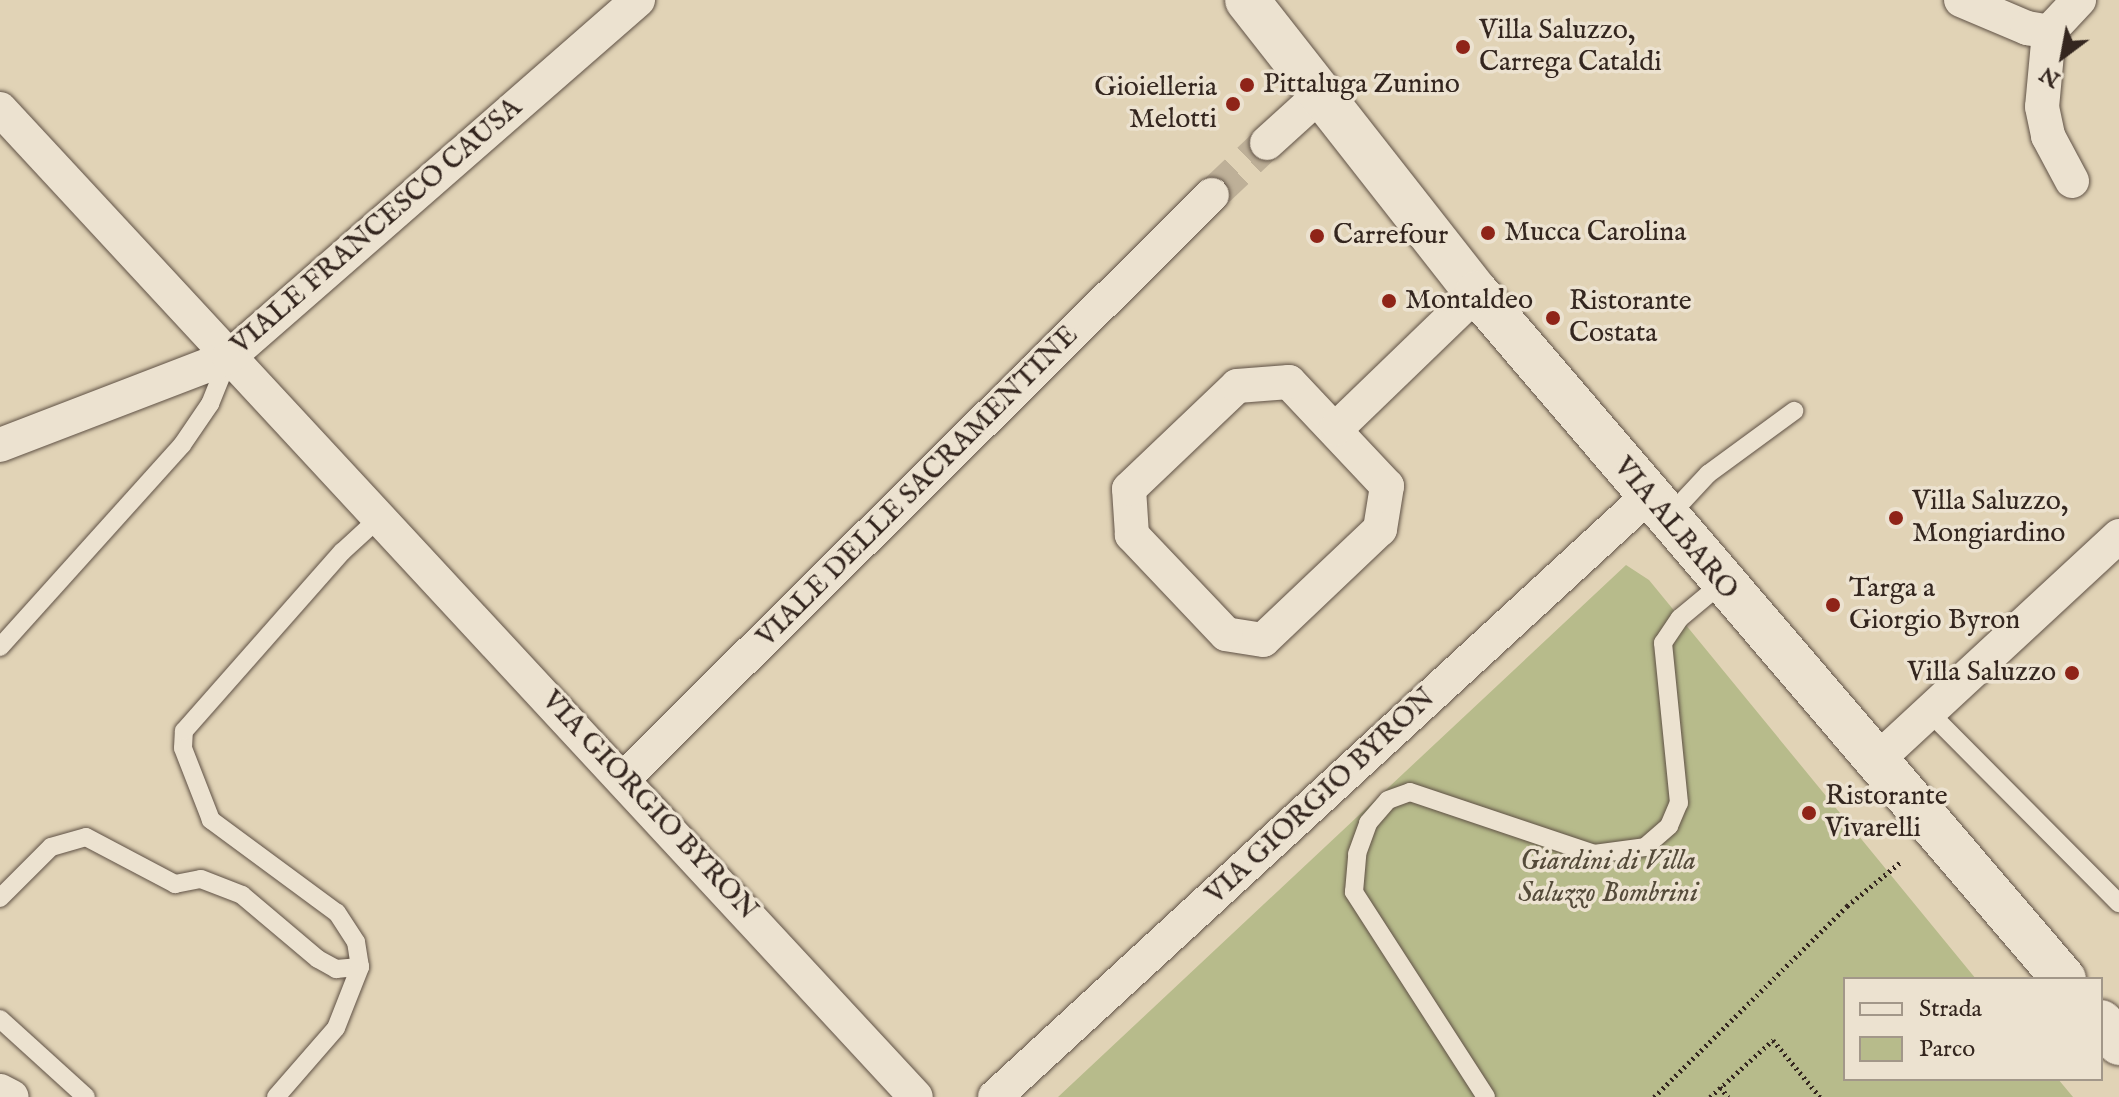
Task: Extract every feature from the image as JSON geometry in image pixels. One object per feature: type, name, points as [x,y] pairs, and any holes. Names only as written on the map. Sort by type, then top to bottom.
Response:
[{"type":"main road","name":"VIA ALBARO","points":[[1247,0],[1477,293],[1656,508],[2062,977]]},
{"type":"main road","points":[[2103,1024],[2119,1043]]},
{"type":"street","name":"VIALE FRANCESCO CAUSA","points":[[0,445],[229,357],[638,0]]},
{"type":"street","points":[[1961,0],[2027,28],[2049,32]]},
{"type":"street","points":[[2072,181],[2048,136],[2042,107],[2049,32],[2079,0]]},
{"type":"street","points":[[1267,143],[1320,95]]},
{"type":"street","name":"VIA GIORGIO BYRON","points":[[0,109],[624,778],[916,1097]]},
{"type":"street","name":"VIALE DELLE SACRAMENTINE","points":[[624,778],[1212,195]]},
{"type":"street","points":[[1336,429],[1477,293]]},
{"type":"street","points":[[1289,382],[1336,429],[1387,486],[1380,529],[1263,640],[1226,634],[1132,535],[1129,489],[1237,386],[1289,382]]},
{"type":"street","name":"VIA GIORGIO BYRON","points":[[995,1097],[1656,508]]},
{"type":"street","points":[[1876,761],[2119,536]]},
{"type":"street","points":[[0,1091],[12,1097]]},
{"type":"lane","points":[[0,647],[182,445],[210,404],[229,357]]},
{"type":"lane","points":[[1656,508],[1794,411]]},
{"type":"lane","points":[[276,1097],[336,1028],[360,967],[356,942],[337,913],[211,820],[183,748],[184,731],[342,552],[380,517]]},
{"type":"lane","points":[[1486,1097],[1354,892],[1357,854],[1368,823],[1388,800],[1410,792],[1594,854],[1645,847],[1669,826],[1679,803],[1663,643],[1680,618],[1721,584]]},
{"type":"lane","points":[[1930,713],[2119,903]]},
{"type":"lane","points":[[0,898],[51,847],[86,837],[175,884],[201,879],[242,895],[318,959],[336,969],[360,967]]},
{"type":"lane","points":[[0,1019],[86,1097]]},
{"type":"path","points":[[1654,1097],[1847,906],[1902,861]]},
{"type":"path","points":[[1710,1097],[1773,1040],[1820,1097]]},
{"type":"path","points":[[1720,1087],[1728,1097]]},
{"type":"green space","name":"Giardini di Villa Saluzzo Bombrini","points":[[1626,565],[1649,580],[1974,977],[1843,977],[1843,1081],[2060,1081],[2073,1097],[1058,1097]]},
{"type":"tunnel","points":[[1212,195],[1267,143]]},
{"type":"place","name":"Villa Saluzzo, Carrega Cataldi","points":[[1463,47]]},
{"type":"place","name":"Pittaluga Zunino","points":[[1247,85]]},
{"type":"place","name":"Gioielleria Melotti","points":[[1233,104]]},
{"type":"place","name":"Mucca Carolina","points":[[1488,233]]},
{"type":"place","name":"Carrefour","points":[[1317,236]]},
{"type":"place","name":"Montaldeo","points":[[1389,301]]},
{"type":"place","name":"Ristorante Costata","points":[[1553,318]]},
{"type":"place","name":"Villa Saluzzo, Mongiardino","points":[[1896,518]]},
{"type":"place","name":"Targa a Giorgio Byron","points":[[1833,605]]},
{"type":"place","name":"Villa Saluzzo","points":[[2072,673]]},
{"type":"place","name":"Ristorante Vivarelli","points":[[1809,813]]}]
